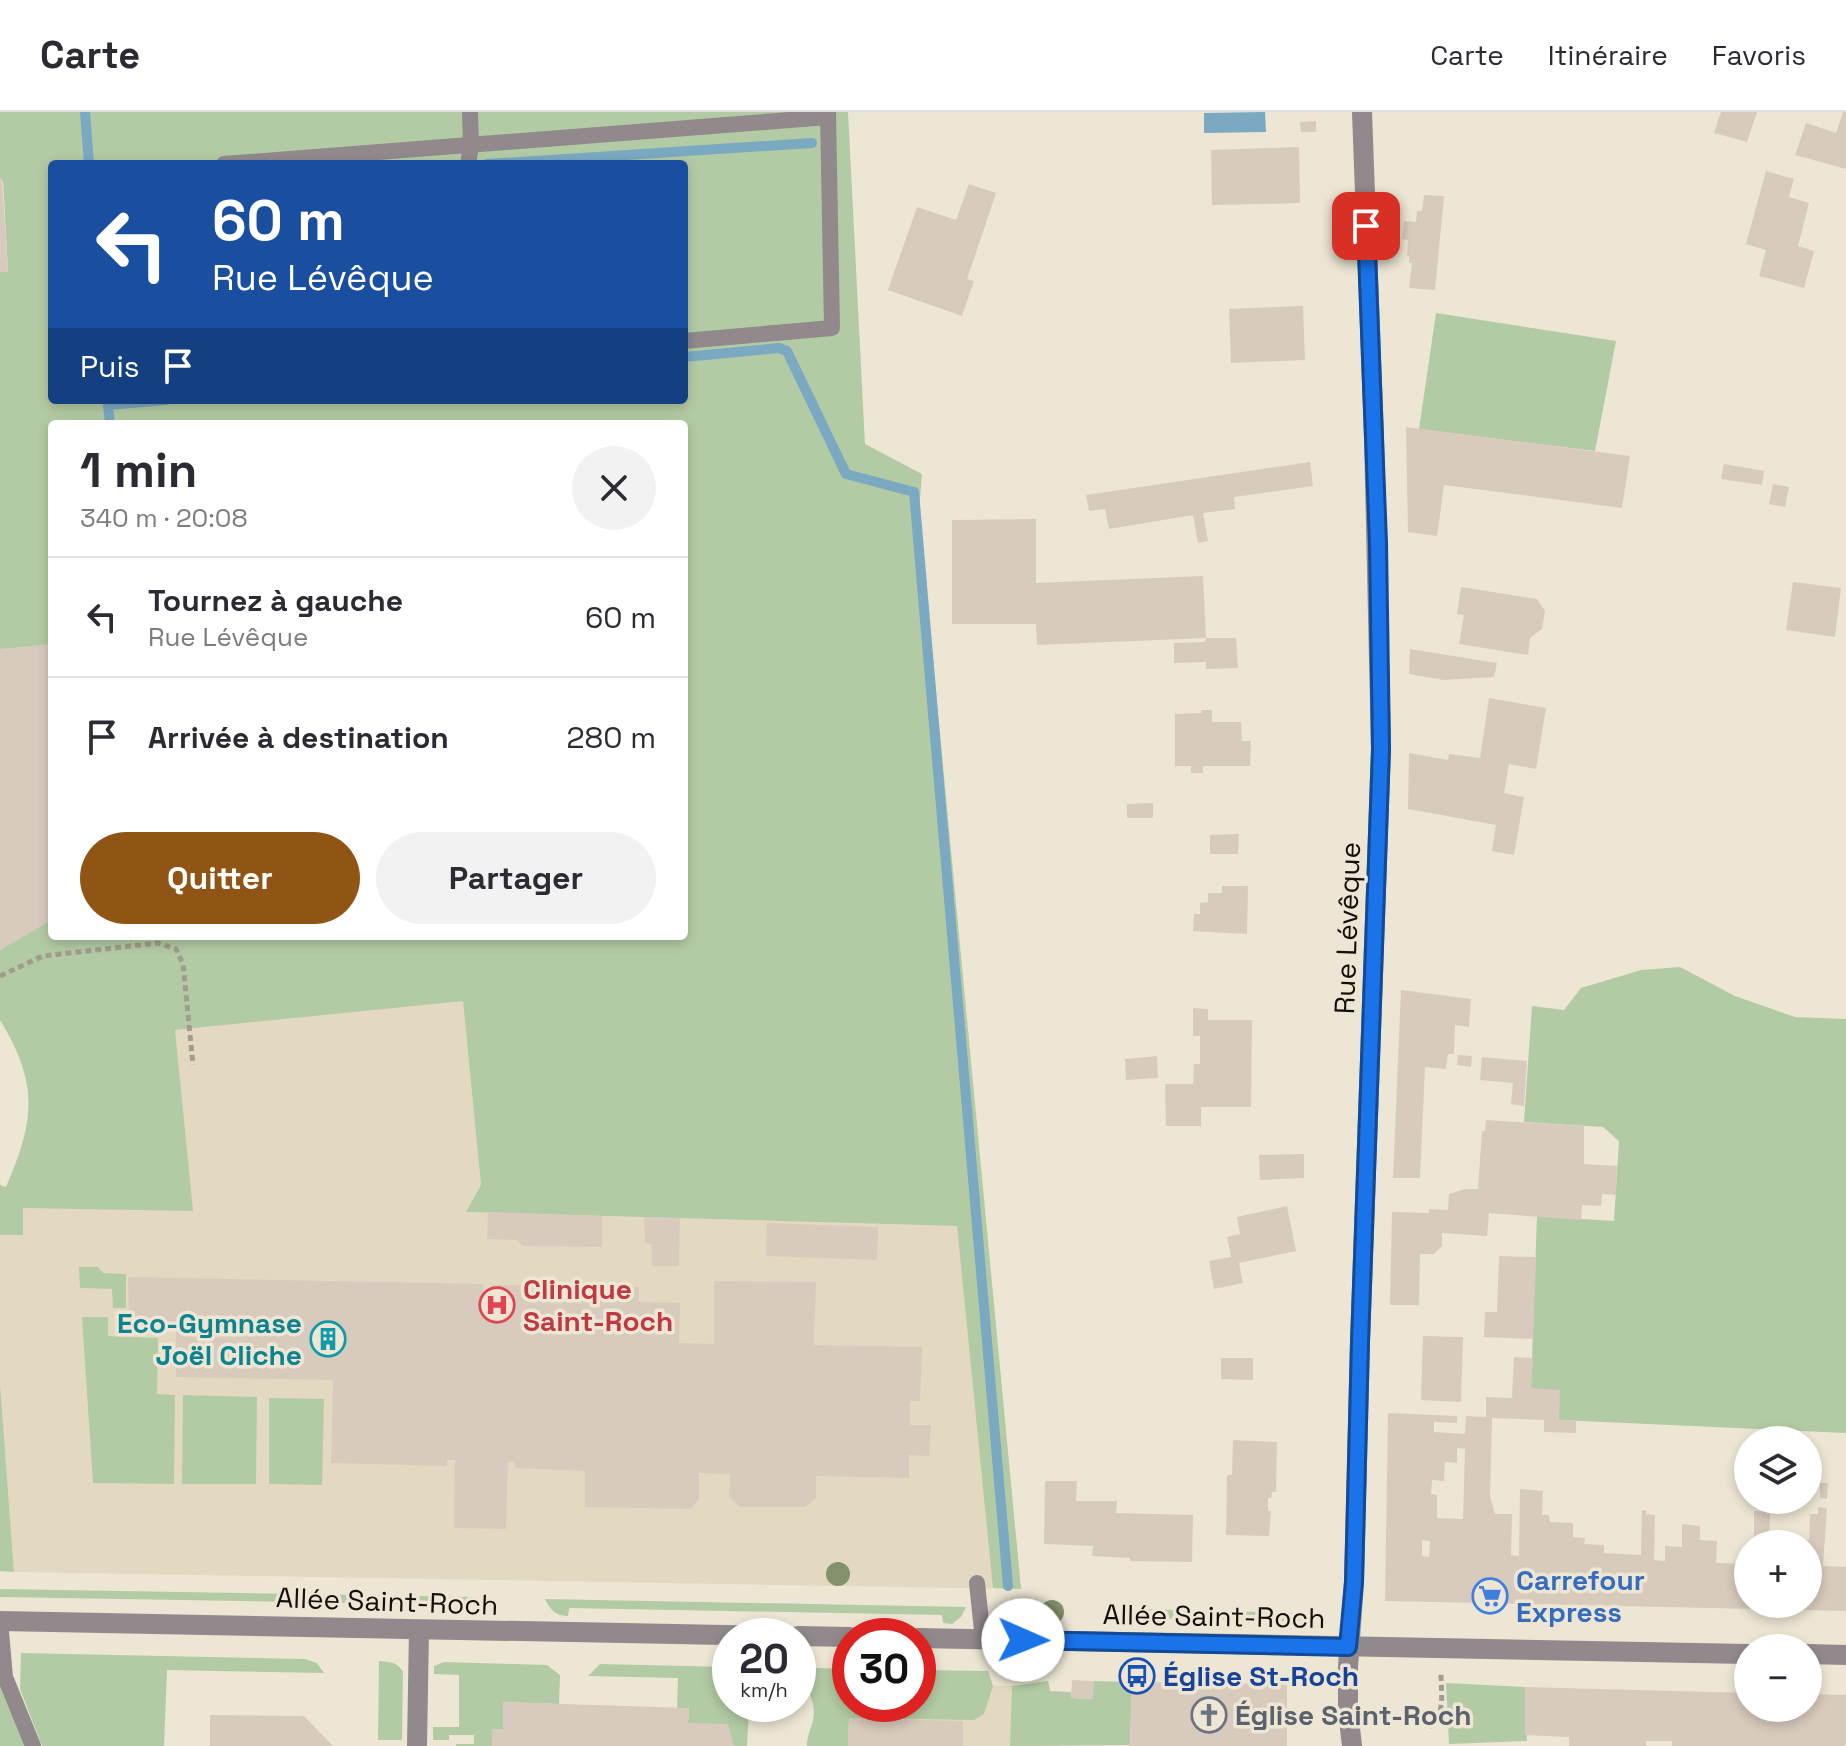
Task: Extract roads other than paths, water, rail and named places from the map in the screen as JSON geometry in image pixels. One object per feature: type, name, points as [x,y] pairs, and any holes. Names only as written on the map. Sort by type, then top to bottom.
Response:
[{"type":"street","name":"Rue Lévêque","points":[[1352,1746],[1348,1711],[1348,1647],[1354,1582],[1381,749],[1375,452],[1362,112]]},
{"type":"street","name":"Allée Saint-Roch","points":[[0,1621],[712,1635]]},
{"type":"street","points":[[417,1746],[419,1630]]},
{"type":"street","name":"Allée Saint-Roch","points":[[936,1639],[1734,1654]]},
{"type":"street","points":[[1822,1654],[1846,1655]]},
{"type":"lane","points":[[469,160],[470,112]]},
{"type":"lane","points":[[279,160],[828,114],[832,328],[688,341]]},
{"type":"lane","points":[[977,1583],[983,1640]]},
{"type":"lane","points":[[0,1621],[5,1677],[33,1746]]},
{"type":"water","points":[[1265,112],[1266,132],[1204,133],[1204,113]]},
{"type":"waterway","points":[[85,112],[89,160]]},
{"type":"waterway","points":[[549,160],[812,143]]},
{"type":"waterway","points":[[688,357],[779,348],[787,351],[846,474],[914,492],[1008,1586]]},
{"type":"waterway","points":[[110,420],[108,405],[120,404]]},
{"type":"place","name":"Clinique Saint-Roch","points":[[497,1305]]},
{"type":"place","name":"Eco-Gymnase Joël Cliche","points":[[328,1339]]},
{"type":"place","name":"Carrefour Express","points":[[1490,1596]]},
{"type":"place","name":"Église St-Roch","points":[[1137,1676]]},
{"type":"place","name":"Église Saint-Roch","points":[[1209,1715]]}]
